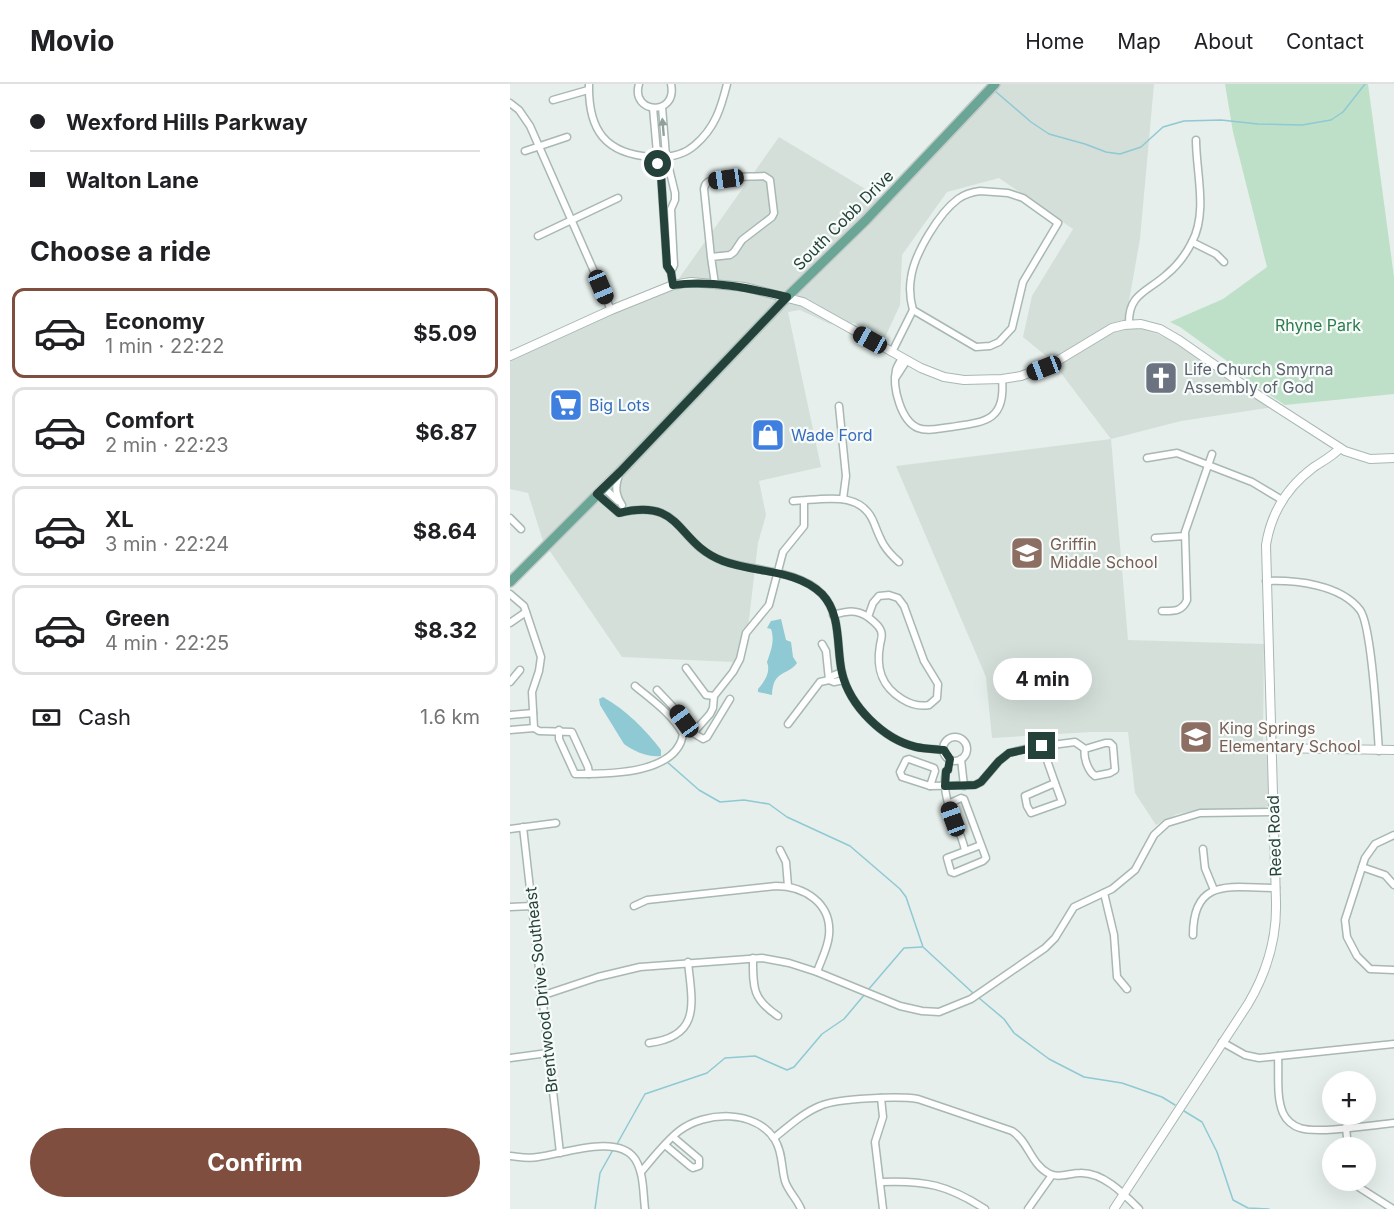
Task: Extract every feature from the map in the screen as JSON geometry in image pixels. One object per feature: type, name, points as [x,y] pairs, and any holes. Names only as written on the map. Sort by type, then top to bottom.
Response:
[{"type":"main road","name":"South Cobb Drive","points":[[510,582],[620,472],[787,297],[866,220],[995,84]]},
{"type":"street","points":[[639,84],[638,95],[641,102],[653,108],[662,106],[671,98],[671,84]]},
{"type":"street","points":[[553,100],[589,87],[590,114],[594,126],[605,140],[621,151],[636,156],[657,157],[678,155],[694,146],[720,111],[727,84]]},
{"type":"street","points":[[510,103],[519,110],[530,126],[610,310]]},
{"type":"street","points":[[662,106],[666,156],[675,193],[668,233],[667,266],[671,272],[673,285]]},
{"type":"street","points":[[653,108],[657,157],[668,233]]},
{"type":"street","points":[[525,151],[567,137]]},
{"type":"street","points":[[1129,324],[1130,312],[1135,299],[1167,275],[1192,242],[1199,221],[1196,140]]},
{"type":"street","points":[[711,257],[730,255],[742,240],[772,217],[774,213],[768,177],[726,179],[706,184],[704,189],[711,257],[715,284]]},
{"type":"street","points":[[892,352],[913,310],[910,288],[917,256],[946,211],[962,197],[980,191],[1008,193],[1023,198],[1058,222],[1048,243],[1023,282],[1012,328],[999,342],[990,346],[976,347],[913,310]]},
{"type":"street","points":[[538,236],[618,198]]},
{"type":"street","points":[[1192,242],[1224,261]]},
{"type":"street","points":[[510,356],[610,310],[673,285],[691,282],[745,287],[803,302],[904,359],[932,373],[953,379],[1002,380],[1021,376],[1044,368],[1118,326],[1129,324],[1151,326],[1179,340],[1340,448],[1364,458],[1394,458]]},
{"type":"street","points":[[904,359],[896,371],[896,390],[907,419],[917,428],[930,430],[976,424],[989,419],[1001,405],[1002,380]]},
{"type":"street","points":[[839,406],[846,476],[843,499]]},
{"type":"street","name":"Reed Road","points":[[1113,1209],[1254,992],[1272,949],[1276,888],[1265,556],[1268,533],[1282,500],[1301,478],[1340,448]]},
{"type":"street","points":[[1147,458],[1177,453],[1251,482],[1282,500]]},
{"type":"street","points":[[1162,611],[1178,610],[1185,606],[1187,600],[1185,536],[1210,466],[1212,454]]},
{"type":"street","points":[[620,472],[615,489],[624,508]]},
{"type":"street","points":[[600,490],[624,508],[652,509],[660,512],[673,520],[696,544],[716,558],[809,584],[822,595],[833,615],[844,680],[859,708],[886,731],[906,743],[916,747],[944,750]]},
{"type":"street","points":[[793,501],[843,499],[857,502],[868,511],[885,549],[899,562]]},
{"type":"street","points":[[693,733],[710,714],[714,696],[733,672],[740,658],[746,633],[769,605],[783,552],[803,529],[804,501]]},
{"type":"street","points":[[510,518],[521,529]]},
{"type":"street","points":[[1155,538],[1185,536]]},
{"type":"street","points":[[1266,581],[1310,583],[1339,594],[1361,611],[1368,639],[1379,751]]},
{"type":"street","points":[[510,594],[521,602],[526,612],[541,657],[532,692],[534,728]]},
{"type":"street","points":[[833,615],[847,611],[860,612],[880,627],[882,635],[879,656],[883,681],[893,693],[911,704],[926,706],[933,704],[938,696],[938,684],[924,661],[904,606],[898,598],[889,595],[879,596],[873,603],[868,617]]},
{"type":"street","points":[[510,623],[526,612]]},
{"type":"street","points":[[822,644],[826,651],[829,680]]},
{"type":"street","points":[[686,668],[706,695],[714,696]]},
{"type":"street","points":[[510,682],[520,670]]},
{"type":"street","points":[[829,680],[832,676],[842,672]]},
{"type":"street","points":[[788,724],[820,682],[844,680]]},
{"type":"street","points":[[559,730],[559,739],[575,774],[648,768],[665,760],[680,742],[683,734],[675,722],[635,686]]},
{"type":"street","points":[[657,690],[693,733],[701,739],[707,737],[730,699]]},
{"type":"street","points":[[510,715],[533,713]]},
{"type":"street","points":[[510,730],[534,728],[539,731],[559,730],[574,733],[589,774]]},
{"type":"street","points":[[964,786],[961,759],[967,750],[966,744],[960,738],[950,738],[944,750],[950,759],[948,782],[945,786],[948,804],[965,850]]},
{"type":"street","points":[[930,786],[934,768],[906,760],[900,772],[902,777],[930,786],[975,785],[981,782],[1009,753],[1075,742],[1085,749],[1092,775],[1102,776],[1114,771],[1116,765],[1112,744],[1105,743],[1085,749]]},
{"type":"street","points":[[1042,746],[1062,802],[1031,813],[1025,796],[1055,783]]},
{"type":"street","points":[[1271,748],[1394,750]]},
{"type":"street","points":[[950,759],[961,759]]},
{"type":"street","points":[[948,770],[956,772],[962,770]]},
{"type":"street","points":[[948,804],[961,798],[964,799],[981,845],[985,860],[952,873],[947,858],[981,845]]},
{"type":"street","points":[[541,996],[626,970],[688,962],[753,958],[779,961],[817,972],[900,1006],[927,1012],[946,1010],[987,989],[1050,944],[1074,907],[1118,885],[1135,870],[1156,832],[1170,821],[1200,813],[1273,812]]},
{"type":"street","points":[[510,829],[556,823]]},
{"type":"street","name":"Brentwood Drive Southeast","points":[[523,827],[560,1153]]},
{"type":"street","points":[[1394,835],[1375,844],[1365,858],[1345,920],[1347,937],[1357,956],[1370,969],[1394,970]]},
{"type":"street","points":[[1203,849],[1205,868],[1214,891]]},
{"type":"street","points":[[780,850],[786,862],[788,886]]},
{"type":"street","points":[[1362,867],[1385,875],[1394,885]]},
{"type":"street","points":[[634,906],[647,900],[788,886],[801,890],[814,898],[822,907],[829,927],[828,940],[817,972]]},
{"type":"street","points":[[1193,934],[1194,916],[1199,900],[1214,891],[1226,888],[1276,888]]},
{"type":"street","points":[[1104,893],[1114,936],[1117,977],[1127,989]]},
{"type":"street","points":[[510,907],[532,906]]},
{"type":"street","points":[[753,958],[755,994],[763,1006],[778,1016]]},
{"type":"street","points":[[649,1042],[669,1038],[684,1027],[690,1017],[693,1007],[688,962]]},
{"type":"street","points":[[1222,1042],[1248,1056],[1278,1056],[1394,1044]]},
{"type":"street","points":[[510,1058],[548,1053]]},
{"type":"street","points":[[1278,1056],[1281,1104],[1286,1119],[1293,1125],[1302,1129],[1317,1130],[1394,1123]]},
{"type":"street","points":[[774,1138],[823,1104],[881,1098],[918,1099],[1008,1128],[1020,1137],[1040,1166],[1052,1175],[1093,1174],[1123,1194],[1139,1209]]},
{"type":"street","points":[[881,1098],[883,1118],[875,1142],[884,1209]]},
{"type":"street","points":[[641,1172],[673,1137],[693,1121],[729,1116],[745,1118],[754,1122],[774,1138],[781,1156],[786,1184],[801,1209]]},
{"type":"street","points":[[1346,1127],[1347,1137]]},
{"type":"street","points":[[665,1146],[693,1168],[699,1166],[699,1159],[673,1137]]},
{"type":"street","points":[[510,1156],[528,1158],[605,1146],[617,1147],[633,1156],[641,1172],[645,1209]]},
{"type":"street","points":[[1028,1209],[1052,1175]]},
{"type":"street","points":[[880,1182],[900,1181],[939,1186],[964,1195],[985,1209]]},
{"type":"street","points":[[1365,1191],[1393,1209]]},
{"type":"shaded area","points":[[999,84],[1154,84],[1140,239],[1124,329],[1139,328],[1192,350],[1274,407],[1181,421],[1111,439],[1051,360],[1023,337],[1032,296],[1073,229],[999,178],[947,192],[902,255],[900,305],[881,346],[855,323],[830,324],[800,310],[788,312],[821,467],[759,481],[766,515],[758,543],[747,636],[734,662],[622,657],[543,541],[528,493],[510,489],[510,358],[675,284],[779,137],[882,199]]},
{"type":"shaded area","name":"Griffin Middle School","points":[[1111,439],[1128,640],[1264,644],[1263,741],[1267,757],[1269,802],[1264,808],[1202,809],[1177,814],[1156,825],[1135,793],[1128,732],[992,738],[986,677],[896,466]]},
{"type":"green space","name":"Rhyne Park","points":[[1225,84],[1368,84],[1394,277],[1394,394],[1285,405],[1170,322],[1223,299],[1267,267],[1233,132]]},
{"type":"water","points":[[781,619],[786,640],[791,642],[793,657],[797,663],[778,677],[772,695],[758,692],[768,673],[767,662],[772,646],[771,629],[767,628],[771,621]]},
{"type":"water","points":[[603,697],[642,727],[661,750],[661,756],[641,753],[624,744],[600,705],[599,699]]},
{"type":"waterway","points":[[995,91],[1031,122],[1049,134],[1106,152],[1120,154],[1141,147],[1163,127],[1184,121],[1221,120],[1302,125],[1331,120],[1343,112],[1365,84]]},
{"type":"waterway","points":[[666,761],[699,790],[720,802],[744,800],[769,804],[787,817],[850,846],[900,889],[906,897],[923,947],[973,993]]},
{"type":"waterway","points":[[868,990],[904,948],[922,947]]},
{"type":"waterway","points":[[617,1144],[645,1094],[707,1073],[725,1058],[755,1056],[787,1070],[794,1067],[822,1034],[844,1019],[865,994]]},
{"type":"waterway","points":[[979,998],[1004,1019],[1014,1033],[1049,1059],[1084,1077],[1122,1083],[1162,1097],[1175,1105]]},
{"type":"waterway","points":[[1184,1111],[1202,1122],[1217,1152],[1233,1200],[1248,1208],[1269,1209]]},
{"type":"waterway","points":[[595,1209],[600,1173],[614,1148]]},
{"type":"place","name":"Life Church Smyrna Assembly of God","points":[[1161,378]]},
{"type":"place","name":"Big Lots","points":[[566,405]]},
{"type":"place","name":"Wade Ford","points":[[768,435]]},
{"type":"place","name":"Griffin Middle School","points":[[1027,553]]},
{"type":"place","name":"King Springs Elementary School","points":[[1196,737]]},
{"type":"route","points":[[658,164],[661,175],[667,266],[671,272],[673,285],[691,282],[731,285],[787,297],[597,494],[619,513],[652,509],[667,515],[696,544],[722,561],[809,584],[822,595],[832,610],[842,672],[854,701],[872,721],[896,738],[916,747],[944,750],[950,759],[944,780],[945,786],[975,785],[981,782],[1009,753],[1042,746]]}]
